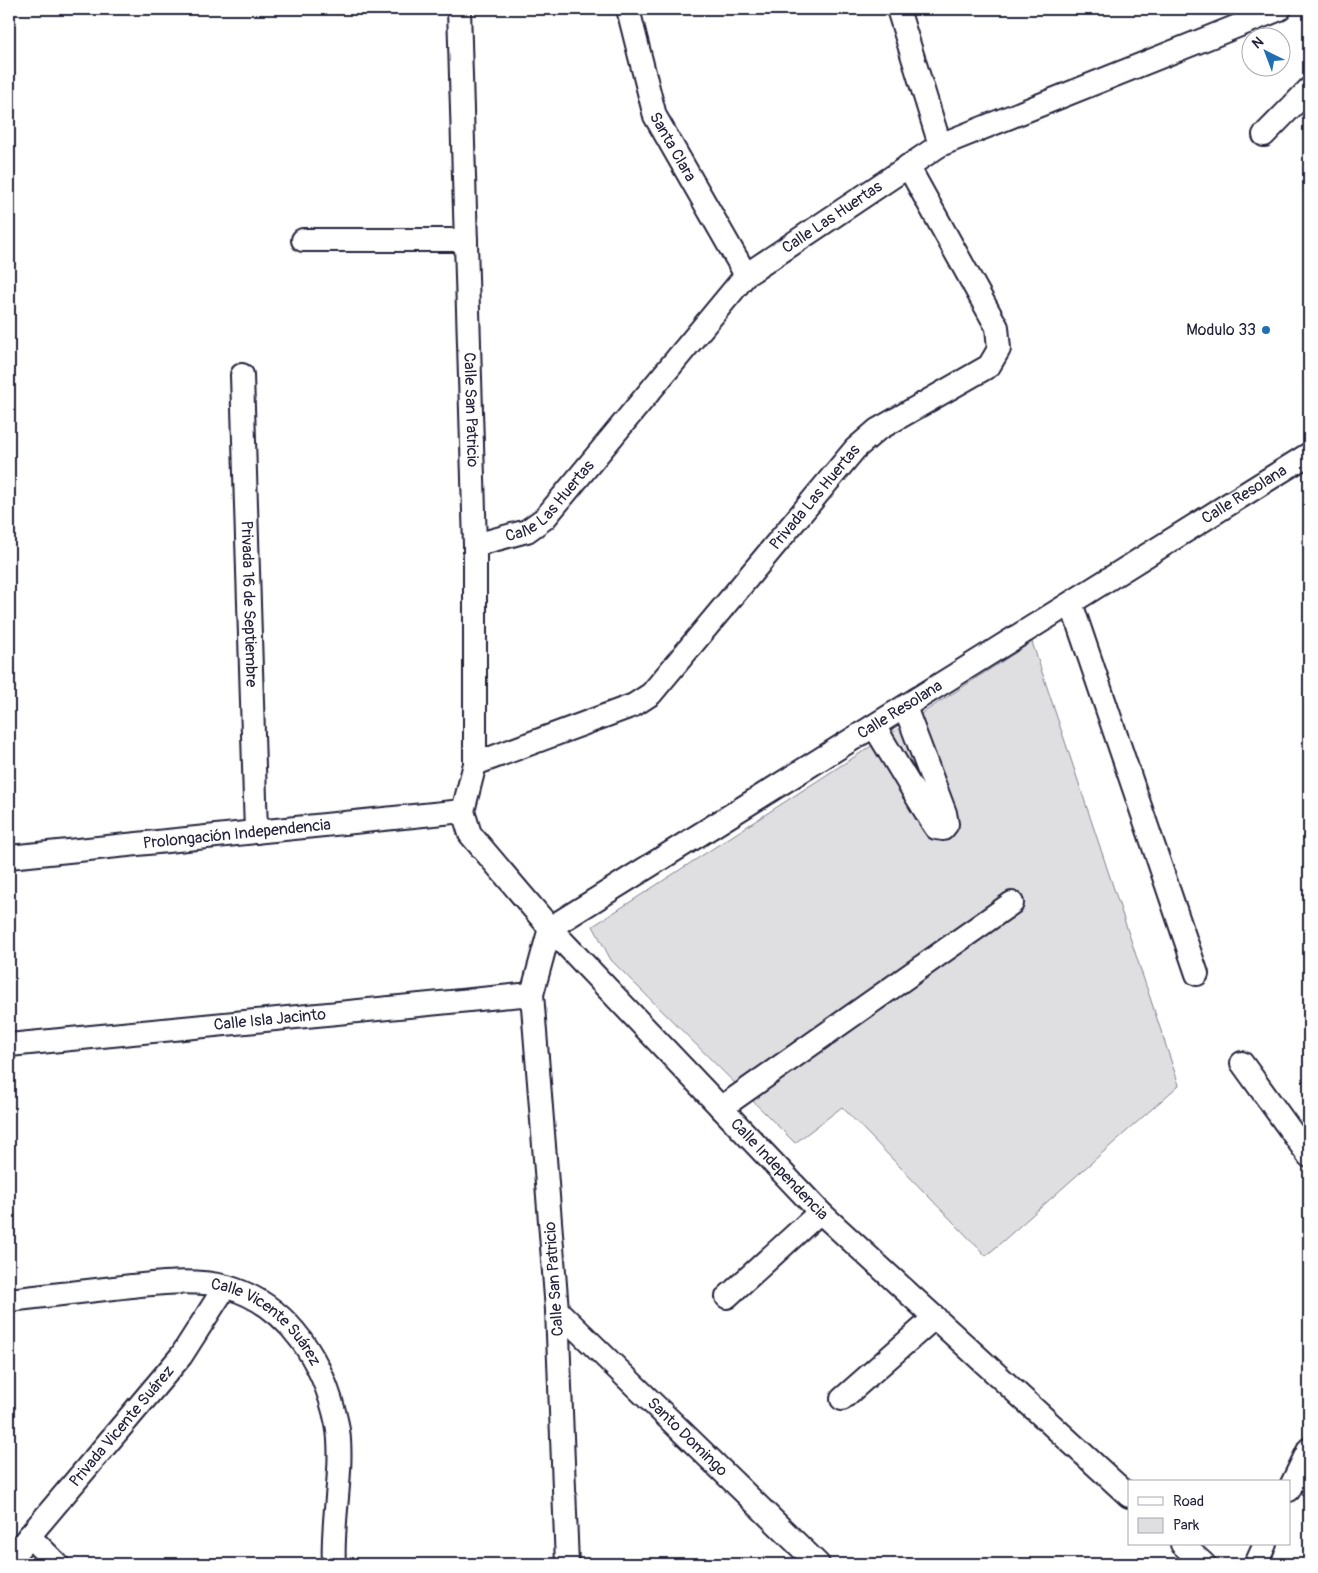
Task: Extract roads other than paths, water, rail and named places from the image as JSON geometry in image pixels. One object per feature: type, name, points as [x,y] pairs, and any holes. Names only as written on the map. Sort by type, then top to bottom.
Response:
[{"type":"street","name":"Calle San Patricio","points":[[459,9],[475,546],[475,764],[463,811]]},
{"type":"street","name":"Santa Clara","points":[[628,9],[655,116],[746,275]]},
{"type":"street","points":[[898,9],[940,145]]},
{"type":"street","name":"Calle Las Huertas","points":[[475,546],[527,531],[545,518],[746,275],[908,166],[940,145],[1280,9]]},
{"type":"street","points":[[1264,135],[1309,90]]},
{"type":"street","name":"Privada Las Huertas","points":[[475,764],[634,705],[651,694],[854,448],[877,430],[989,366],[999,350],[998,327],[908,166]]},
{"type":"street","points":[[303,240],[466,240]]},
{"type":"street","name":"Privada 16 de Septiembre","points":[[242,375],[256,832]]},
{"type":"street","name":"Calle Resolana","points":[[550,928],[1309,454]]},
{"type":"street","points":[[1071,603],[1197,974]]},
{"type":"street","points":[[874,726],[936,828],[943,829],[947,824],[945,813],[905,707]]},
{"type":"street","name":"Prolongación Independencia","points":[[9,857],[463,811]]},
{"type":"street","name":"Calle Independencia","points":[[463,811],[470,834],[550,928],[820,1212],[1128,1495]]},
{"type":"street","points":[[722,1108],[1012,903]]},
{"type":"street","points":[[532,994],[550,928]]},
{"type":"street","name":"Calle San Patricio","points":[[532,994],[557,1310],[567,1564]]},
{"type":"street","name":"Calle Isla Jacinto","points":[[9,1045],[532,994]]},
{"type":"street","points":[[1242,1063],[1309,1156]]},
{"type":"street","points":[[727,1297],[820,1212]]},
{"type":"street","name":"Calle Vicente Suárez","points":[[9,1300],[168,1282],[225,1287],[253,1296],[276,1312],[304,1342],[320,1371],[337,1426],[334,1564]]},
{"type":"street","name":"Privada Vicente Suárez","points":[[9,1560],[181,1356],[225,1287]]},
{"type":"street","name":"Santo Domingo","points":[[557,1310],[818,1564]]},
{"type":"street","points":[[842,1399],[935,1317]]},
{"type":"street","points":[[1290,1488],[1309,1450]]},
{"type":"street","points":[[29,1536],[57,1564]]},
{"type":"street","points":[[1184,1546],[1204,1564]]},
{"type":"street","points":[[1256,1564],[1264,1546]]},
{"type":"place","name":"Modulo 33","points":[[1266,330]]}]
